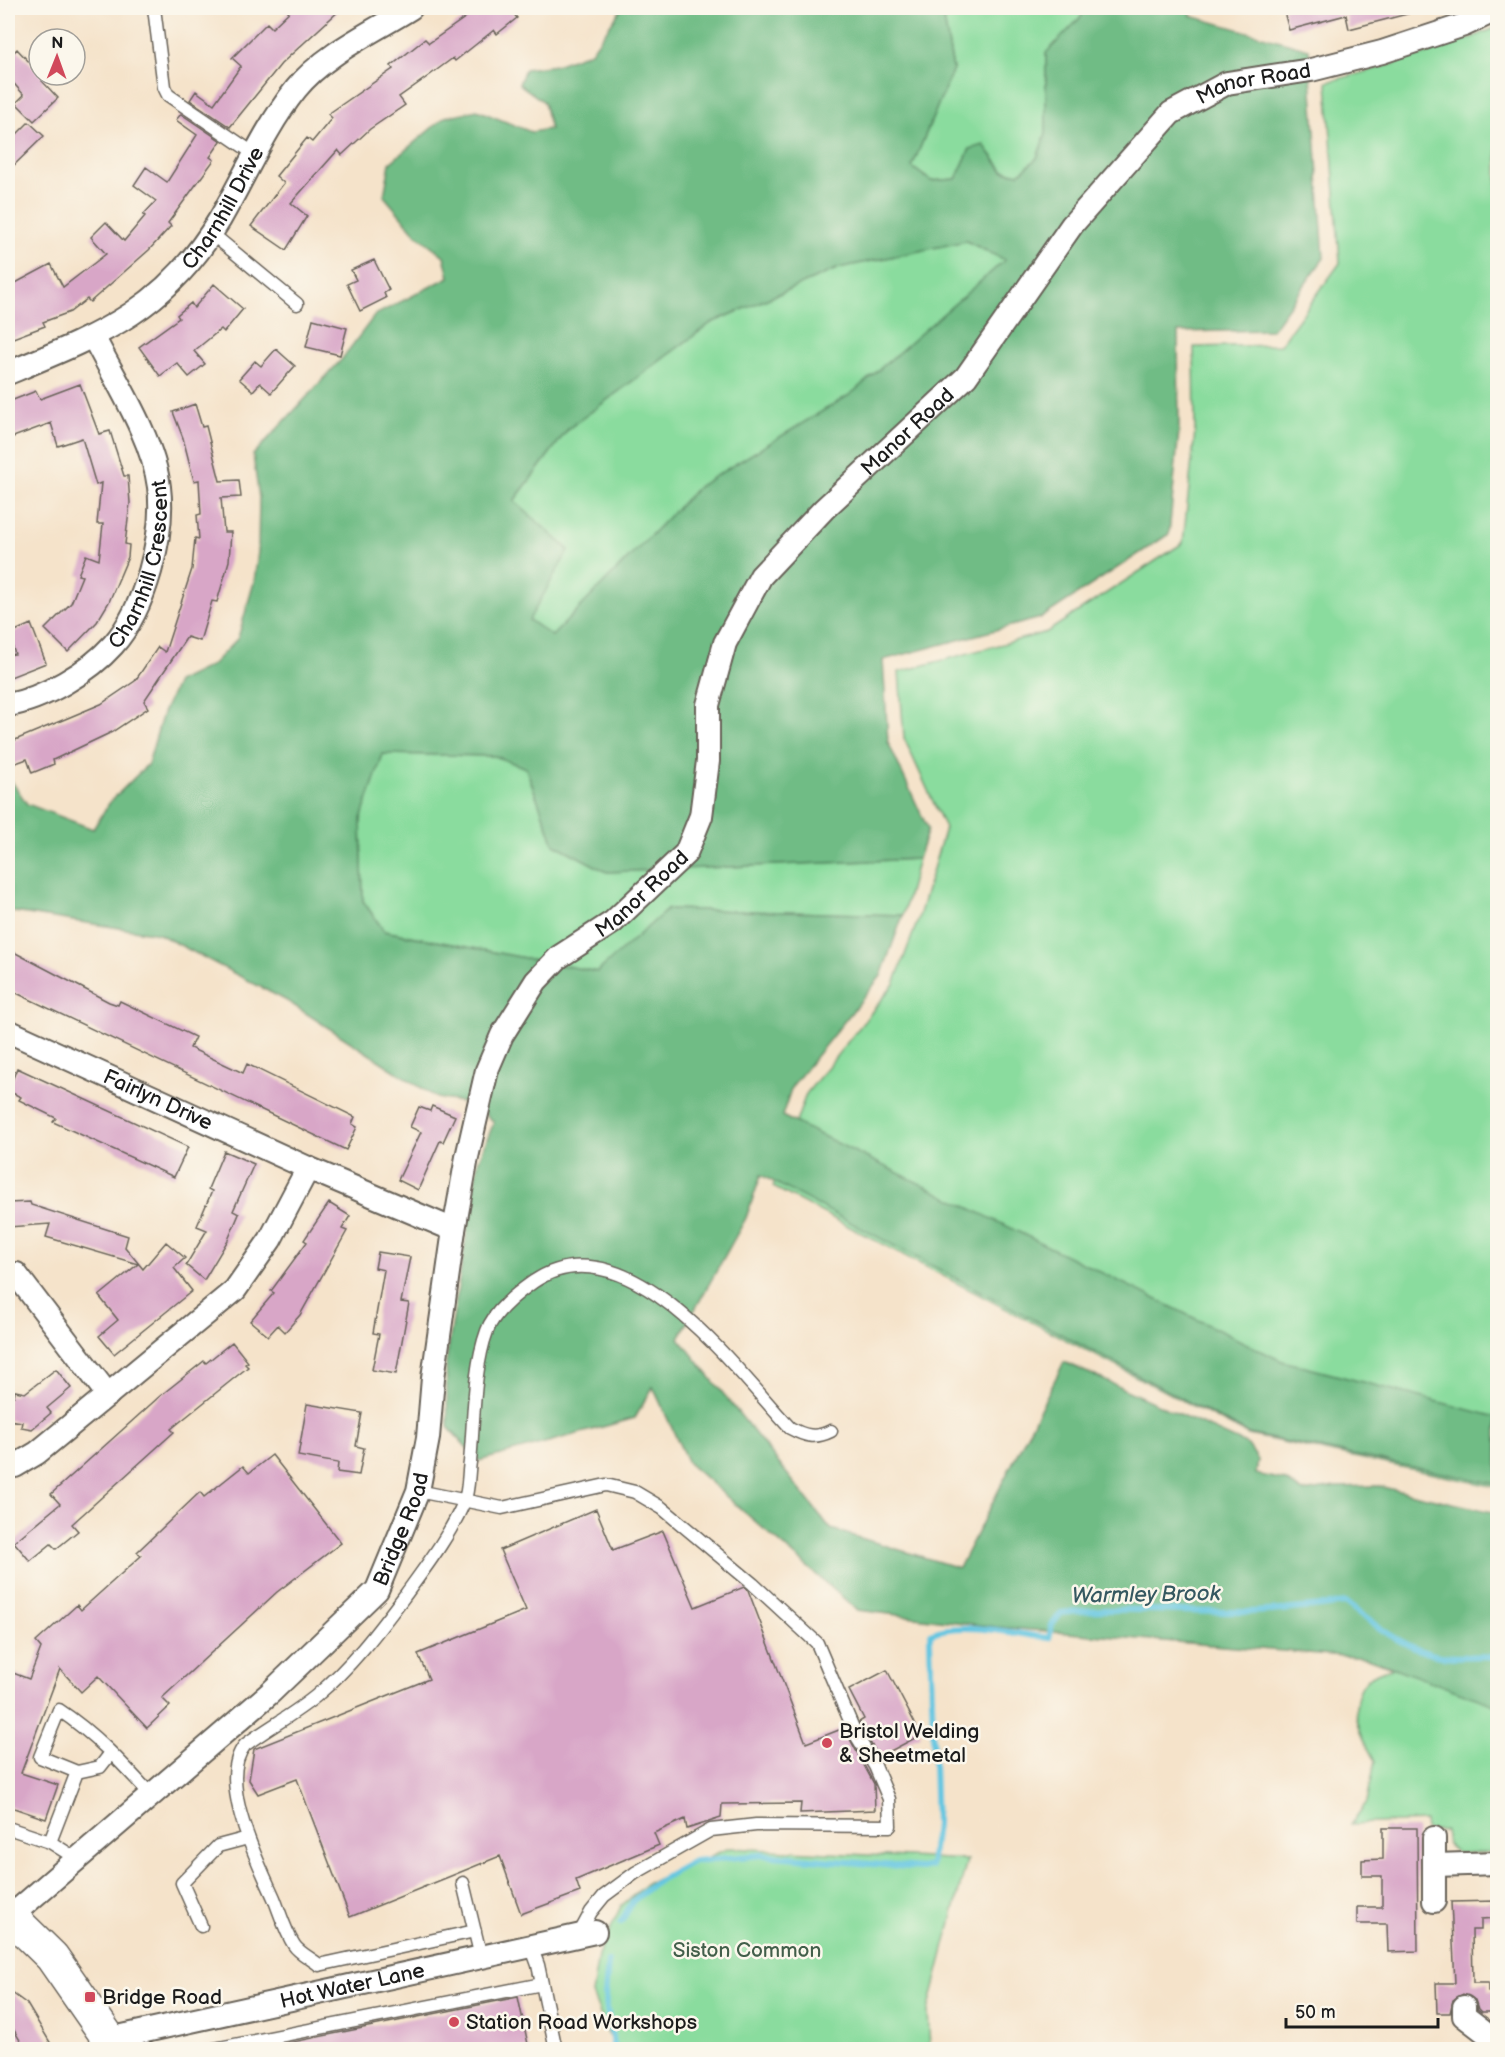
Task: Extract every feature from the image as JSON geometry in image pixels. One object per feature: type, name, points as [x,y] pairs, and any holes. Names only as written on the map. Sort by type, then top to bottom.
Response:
[{"type":"main road","points":[[9,1915],[52,1957],[111,2044]]},
{"type":"street","name":"Charnhill Drive","points":[[8,373],[94,338],[132,316],[162,290],[196,256],[271,126],[297,88],[330,60],[411,8]]},
{"type":"street","name":"Manor Road","points":[[454,1230],[467,1157],[487,1070],[502,1035],[536,981],[559,957],[613,921],[686,853],[701,816],[708,762],[708,705],[725,643],[761,576],[824,509],[966,377],[1072,225],[1171,113],[1227,82],[1311,70],[1382,52],[1463,16],[1497,9]]},
{"type":"street","name":"Charnhill Crescent","points":[[8,705],[20,703],[66,683],[113,645],[132,616],[146,582],[159,537],[159,487],[148,445],[94,338]]},
{"type":"street","name":"Fairlyn Drive","points":[[8,1031],[308,1168],[454,1230]]},
{"type":"street","points":[[8,1465],[15,1466],[37,1453],[235,1290],[270,1240],[308,1168]]},
{"type":"street","name":"Bridge Road","points":[[9,1915],[270,1693],[377,1590],[418,1491],[428,1438],[433,1378],[454,1230]]},
{"type":"street","points":[[15,1274],[108,1395]]},
{"type":"street","points":[[1434,1838],[1434,1901]]},
{"type":"street","points":[[1435,1864],[1497,1863]]},
{"type":"street","name":"Hot Water Lane","points":[[111,2044],[586,1934]]},
{"type":"street","points":[[1464,2007],[1464,2016],[1497,2042]]},
{"type":"lane","points":[[154,8],[164,87],[168,95],[256,155]]},
{"type":"lane","points":[[211,233],[297,304]]},
{"type":"lane","points":[[475,1931],[320,1965],[295,1947],[248,1838],[240,1810],[235,1767],[239,1753],[253,1740],[315,1696],[365,1649],[425,1569],[466,1500],[481,1358],[487,1329],[504,1306],[544,1275],[572,1266],[594,1267],[629,1279],[673,1304],[696,1325],[790,1428],[804,1436],[820,1437],[831,1431]]},
{"type":"lane","points":[[418,1491],[502,1508],[606,1485],[635,1492],[662,1508],[753,1584],[818,1643],[855,1735],[875,1766],[889,1799],[890,1826],[756,1825],[711,1830],[635,1873],[604,1896],[591,1912],[586,1934]]},
{"type":"lane","points":[[111,1753],[100,1767],[77,1772],[40,1757],[58,1710],[82,1725],[111,1753],[151,1795]]},
{"type":"lane","points":[[50,1842],[77,1772]]},
{"type":"lane","points":[[8,1828],[50,1842],[77,1859]]},
{"type":"lane","points":[[201,1926],[182,1883],[218,1846],[248,1838]]},
{"type":"lane","points":[[463,1883],[481,1957]]},
{"type":"lane","points":[[531,1946],[556,2049]]},
{"type":"lane","points":[[209,2049],[542,1984]]},
{"type":"green space","points":[[622,8],[942,8],[953,69],[912,167],[931,181],[956,179],[970,149],[984,145],[1003,171],[1019,174],[1037,158],[1046,133],[1046,53],[1082,16],[1081,8],[1190,8],[1191,16],[1309,49],[1324,258],[1272,330],[1178,332],[1179,431],[1169,534],[1041,618],[883,660],[888,742],[928,829],[918,859],[607,872],[554,844],[526,768],[495,756],[383,754],[361,819],[363,901],[384,931],[597,972],[668,909],[903,915],[881,976],[792,1086],[782,1116],[1282,1361],[1497,1417],[1497,1484],[1249,1434],[761,1175],[746,1218],[679,1338],[831,1529],[959,1568],[1064,1362],[1248,1445],[1258,1460],[1256,1474],[1284,1480],[1303,1492],[1335,1487],[1378,1486],[1497,1513],[1497,1706],[1367,1658],[997,1627],[857,1610],[688,1463],[653,1387],[635,1418],[479,1461],[448,1427],[446,1363],[478,1162],[494,1122],[468,1098],[466,1103],[437,1098],[287,1001],[159,934],[8,911],[8,776],[27,804],[93,829],[110,802],[148,764],[163,713],[177,682],[212,665],[238,638],[254,582],[258,552],[259,498],[253,455],[342,359],[375,315],[449,277],[444,256],[416,234],[384,196],[390,163],[445,117],[477,110],[531,132],[550,129],[544,102],[519,84],[525,69],[556,65],[591,52]],"holes":[[[966,241],[1005,260],[851,394],[699,486],[552,636],[529,620],[569,550],[514,501],[568,429],[711,323],[839,268]]]},
{"type":"green space","points":[[942,8],[1081,8],[1082,16],[1046,55],[1046,133],[1037,158],[1019,174],[1003,170],[984,145],[970,149],[956,179],[931,181],[912,167],[953,69]]},
{"type":"green space","points":[[1497,27],[1497,1487],[1248,1435],[773,1187],[806,1094],[894,984],[918,920],[945,828],[904,738],[899,672],[1047,632],[1183,543],[1195,432],[1194,347],[1280,345],[1340,263],[1327,82],[1435,51]]},
{"type":"green space","points":[[966,241],[1005,260],[851,394],[699,486],[552,637],[529,620],[514,501],[568,429],[711,323],[839,268]]},
{"type":"green space","points":[[383,754],[495,756],[526,768],[554,844],[607,872],[918,859],[903,915],[668,909],[598,972],[384,931],[363,901],[361,819]]},
{"type":"green space","points":[[1404,1664],[1497,1698],[1497,1853],[1457,1853],[1447,1844],[1445,1831],[1426,1830],[1425,1821],[1351,1824],[1367,1802],[1375,1761],[1357,1720],[1357,1698],[1368,1678]]},
{"type":"green space","name":"Siston Common","points":[[729,1848],[967,1860],[928,2011],[930,2049],[614,2049],[592,1994],[598,1956],[621,1906],[648,1883]]},
{"type":"building","points":[[293,8],[342,8],[281,64],[230,127],[190,100],[196,91],[214,104],[241,66],[232,58],[267,23],[272,28]]},
{"type":"building","points":[[479,8],[509,8],[517,18],[497,34],[494,30],[455,61],[453,58],[399,97],[405,105],[370,129],[342,155],[338,150],[291,203],[307,216],[286,250],[251,226],[284,183],[276,176],[307,138],[312,142],[332,118],[328,114],[393,69],[391,66],[425,39],[429,43]]},
{"type":"building","points":[[1283,8],[1410,8],[1411,13],[1349,29],[1346,15],[1289,30]]},
{"type":"building","points":[[17,49],[27,60],[27,87],[48,87],[58,98],[34,121],[16,103],[24,95],[8,77],[8,58]]},
{"type":"building","points":[[181,114],[221,141],[210,157],[214,160],[168,223],[171,226],[149,250],[90,302],[87,299],[70,312],[43,322],[45,326],[8,340],[8,287],[51,264],[63,287],[106,254],[91,237],[106,222],[124,241],[145,216],[143,215],[156,201],[134,185],[146,167],[167,182],[197,135],[176,120]]},
{"type":"building","points":[[29,122],[44,136],[8,171],[8,143]]},
{"type":"building","points":[[374,260],[389,290],[384,293],[386,298],[360,311],[347,284],[356,280],[351,270]]},
{"type":"building","points":[[214,284],[243,309],[224,332],[221,329],[194,351],[205,364],[189,377],[177,363],[160,376],[139,347],[179,318],[177,315],[191,303],[194,308]]},
{"type":"building","points":[[313,319],[347,328],[340,355],[306,347]]},
{"type":"building","points":[[276,349],[295,366],[271,393],[260,383],[253,391],[239,379],[255,361],[261,366]]},
{"type":"building","points":[[80,384],[99,434],[110,431],[124,476],[128,476],[130,503],[125,544],[129,545],[128,557],[109,602],[97,622],[68,652],[45,629],[71,603],[82,576],[78,575],[86,555],[99,560],[103,524],[97,524],[101,483],[96,485],[82,438],[58,446],[51,423],[8,439],[8,402],[36,391],[40,399]]},
{"type":"building","points":[[195,404],[202,427],[206,426],[220,481],[239,480],[241,497],[221,498],[224,532],[231,532],[229,561],[217,602],[212,601],[200,641],[187,637],[144,701],[148,708],[112,732],[53,760],[54,764],[32,773],[27,759],[8,766],[8,743],[101,704],[135,681],[158,647],[165,652],[192,569],[195,538],[199,539],[197,515],[201,514],[199,480],[194,481],[183,438],[173,412]]},
{"type":"building","points":[[31,624],[46,663],[8,678],[8,655],[15,654],[8,634]]},
{"type":"building","points":[[8,949],[109,1002],[118,1005],[120,1001],[195,1037],[190,1048],[243,1073],[247,1064],[355,1117],[352,1124],[357,1127],[346,1150],[8,989]]},
{"type":"building","points":[[17,1068],[188,1147],[174,1177],[53,1122],[56,1118],[19,1100],[21,1097],[8,1091]]},
{"type":"building","points":[[432,1106],[455,1116],[443,1142],[440,1141],[418,1190],[398,1180],[421,1132],[410,1127],[419,1107],[430,1111]]},
{"type":"building","points":[[224,1151],[254,1164],[233,1211],[239,1214],[228,1240],[204,1280],[186,1265],[207,1230],[197,1226],[212,1191],[208,1189]]},
{"type":"building","points":[[30,1202],[31,1205],[128,1236],[125,1247],[143,1269],[166,1242],[185,1258],[174,1268],[192,1291],[114,1354],[99,1336],[118,1320],[99,1296],[138,1264],[46,1237],[50,1224],[8,1227],[8,1203]]},
{"type":"building","points":[[329,1203],[350,1216],[342,1229],[347,1231],[300,1315],[285,1332],[278,1325],[268,1336],[250,1321],[274,1293],[271,1291],[307,1242],[304,1240]]},
{"type":"building","points":[[378,1252],[410,1257],[401,1302],[409,1303],[396,1374],[372,1370],[379,1334],[373,1333],[384,1270],[375,1268]]},
{"type":"building","points":[[232,1342],[248,1362],[245,1364],[248,1367],[171,1429],[174,1432],[72,1524],[78,1531],[56,1549],[51,1544],[30,1561],[14,1542],[60,1504],[51,1494],[160,1396]]},
{"type":"building","points":[[56,1369],[71,1388],[47,1408],[51,1413],[32,1429],[21,1427],[22,1422],[8,1420],[8,1395],[14,1396],[15,1391],[25,1393]]},
{"type":"building","points":[[307,1404],[362,1413],[356,1446],[364,1448],[359,1475],[337,1472],[338,1463],[298,1456]]},
{"type":"building","points":[[272,1455],[341,1543],[277,1592],[162,1698],[170,1706],[147,1728],[98,1676],[81,1692],[60,1669],[21,1773],[58,1785],[46,1819],[8,1806],[8,1671],[29,1679],[41,1648],[36,1642],[77,1605],[81,1610],[141,1556],[137,1552],[200,1492],[204,1497],[243,1466],[249,1473]]},
{"type":"building","points":[[596,1509],[613,1550],[663,1531],[695,1607],[744,1587],[748,1590],[806,1743],[844,1728],[874,1784],[875,1810],[800,1813],[801,1803],[722,1804],[721,1818],[687,1829],[685,1819],[654,1833],[659,1845],[576,1880],[580,1892],[521,1914],[500,1856],[350,1917],[297,1779],[258,1794],[249,1780],[254,1749],[429,1679],[418,1654],[526,1610],[500,1550]]},
{"type":"building","points":[[887,1670],[921,1735],[879,1757],[863,1731],[859,1722],[864,1719],[849,1690]]},
{"type":"building","points":[[1383,1828],[1417,1828],[1418,1951],[1388,1952],[1387,1924],[1357,1924],[1357,1907],[1382,1907],[1382,1876],[1362,1876],[1362,1860],[1383,1859]]},
{"type":"building","points":[[1497,1901],[1497,1918],[1481,1919],[1481,1930],[1472,1930],[1473,1983],[1488,1983],[1488,1991],[1497,1990],[1497,2012],[1481,2012],[1475,2000],[1463,1994],[1453,2000],[1450,2013],[1437,2013],[1436,1983],[1455,1983],[1451,1902]]},
{"type":"building","points":[[8,1990],[27,2004],[54,2049],[25,2049],[8,2020]]},
{"type":"building","name":"Station Road Workshops","points":[[518,1997],[529,2049],[289,2049],[288,2043]]},
{"type":"waterway","name":"Warmley Brook","points":[[621,1922],[633,1901],[653,1884],[694,1861],[762,1855],[921,1868],[931,1866],[936,1824],[930,1634],[942,1630],[988,1629],[1049,1638],[1052,1625],[1061,1613],[1132,1610],[1250,1612],[1346,1603],[1391,1635],[1428,1653],[1448,1657],[1498,1657]]},
{"type":"waterway","name":"Warmley Brook","points":[[608,1962],[605,1996],[614,2050]]},
{"type":"place","name":"Bristol Welding & Sheetmetal","points":[[827,1743]]},
{"type":"place","name":"Bridge Road","points":[[90,1997]]},
{"type":"place","name":"Station Road Workshops","points":[[454,2022]]}]
